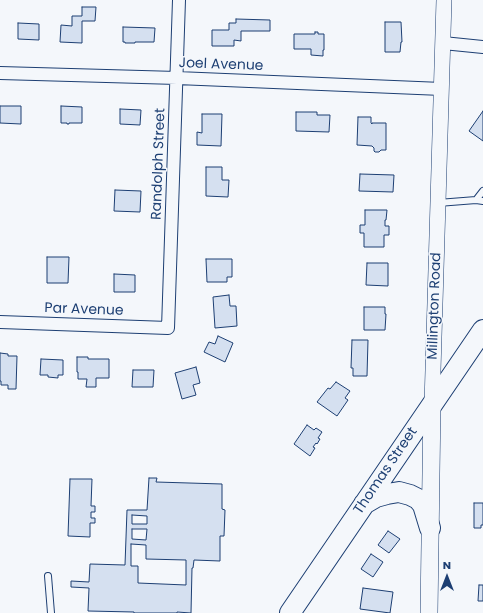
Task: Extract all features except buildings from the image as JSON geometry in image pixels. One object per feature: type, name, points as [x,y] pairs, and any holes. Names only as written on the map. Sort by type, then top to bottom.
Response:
[{"type":"highway","name":"Thomas Street","points":[[290,613],[483,330]]},
{"type":"highway","points":[[364,504],[376,497],[387,494],[399,492],[410,495],[418,499],[423,505],[430,528]]},
{"type":"main road","name":"Millington Road","points":[[429,613],[432,404]]},
{"type":"street","name":"Randolph Street","points":[[168,328],[179,0]]},
{"type":"street","name":"Millington Road","points":[[432,404],[444,0]]},
{"type":"street","points":[[443,43],[483,47]]},
{"type":"street","name":"Joel Avenue","points":[[0,73],[177,78],[442,89]]},
{"type":"street","name":"Par Avenue","points":[[0,322],[168,328]]},
{"type":"lane","points":[[438,203],[480,201],[483,190]]},
{"type":"lane","points":[[48,576],[51,613]]}]
